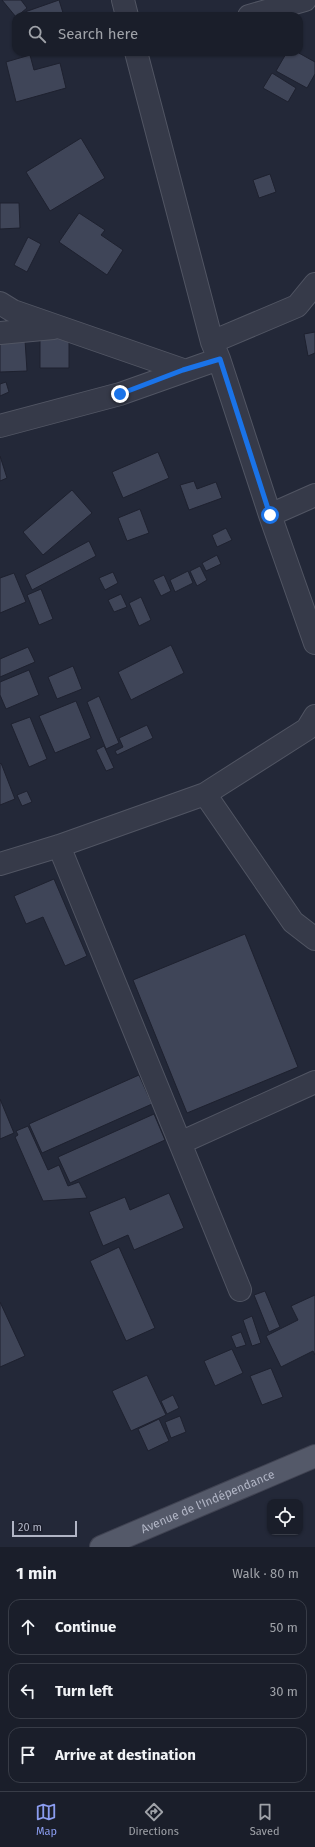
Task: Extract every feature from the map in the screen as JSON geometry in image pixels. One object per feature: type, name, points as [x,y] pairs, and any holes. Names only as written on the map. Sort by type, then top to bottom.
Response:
[{"type":"main road","name":"Avenue de l'Indépendance","points":[[101,1547],[315,1456]]},
{"type":"street","points":[[123,0],[126,12]]},
{"type":"street","points":[[263,12],[304,0]]},
{"type":"street","points":[[137,56],[216,350],[270,515],[315,643]]},
{"type":"street","points":[[0,426],[120,394],[183,370],[216,350],[297,306],[315,284]]},
{"type":"street","points":[[0,303],[13,311],[58,328],[183,370]]},
{"type":"street","points":[[0,333],[58,328]]},
{"type":"street","points":[[270,515],[315,495]]},
{"type":"street","points":[[0,864],[59,846],[205,794],[307,729],[315,716]]},
{"type":"street","points":[[205,794],[293,922],[315,939]]},
{"type":"street","points":[[59,846],[240,1290]]},
{"type":"street","points":[[180,1142],[315,1082]]},
{"type":"building","points":[[2,0],[21,0],[27,8],[22,12],[12,12]]},
{"type":"building","points":[[59,0],[63,12],[25,12]]},
{"type":"building","points":[[303,55],[315,62],[315,74],[307,88],[276,71],[285,56]]},
{"type":"building","points":[[30,56],[34,70],[60,63],[66,88],[16,102],[6,62]]},
{"type":"building","points":[[272,73],[296,88],[288,102],[263,88]]},
{"type":"building","points":[[81,138],[105,178],[50,211],[26,172]]},
{"type":"building","points":[[270,174],[276,192],[259,198],[253,180]]},
{"type":"building","points":[[0,203],[19,203],[20,228],[0,229]]},
{"type":"building","points":[[79,213],[105,230],[101,235],[123,250],[107,275],[59,242]]},
{"type":"building","points":[[28,237],[41,244],[27,272],[14,265]]},
{"type":"building","points":[[315,332],[315,353],[308,356],[304,334]]},
{"type":"building","points":[[69,337],[69,368],[40,368],[40,338]]},
{"type":"building","points":[[25,340],[27,371],[0,372],[0,341]]},
{"type":"building","points":[[6,382],[9,392],[0,396],[0,384]]},
{"type":"building","points":[[158,452],[169,478],[123,498],[112,472]]},
{"type":"building","points":[[0,456],[7,478],[0,481]]},
{"type":"building","points":[[194,481],[197,489],[216,482],[222,498],[189,510],[180,485]]},
{"type":"building","points":[[72,490],[92,513],[43,555],[23,532]]},
{"type":"building","points":[[140,509],[149,533],[127,541],[118,518]]},
{"type":"building","points":[[226,528],[232,540],[217,547],[212,535]]},
{"type":"building","points":[[89,541],[96,556],[32,590],[25,575]]},
{"type":"building","points":[[217,555],[221,564],[206,571],[202,563]]},
{"type":"building","points":[[200,566],[207,580],[197,586],[190,571]]},
{"type":"building","points":[[188,571],[193,583],[175,592],[170,580]]},
{"type":"building","points":[[113,572],[118,583],[105,590],[99,578]]},
{"type":"building","points":[[14,573],[26,602],[0,613],[0,578]]},
{"type":"building","points":[[164,575],[171,591],[161,596],[153,580]]},
{"type":"building","points":[[41,589],[53,619],[39,625],[27,595]]},
{"type":"building","points":[[121,594],[127,607],[114,612],[108,600]]},
{"type":"building","points":[[141,597],[151,620],[139,626],[129,603]]},
{"type":"building","points":[[171,645],[184,673],[131,700],[118,672]]},
{"type":"building","points":[[28,647],[35,662],[0,677],[0,659]]},
{"type":"building","points":[[73,666],[82,689],[57,699],[48,677]]},
{"type":"building","points":[[29,670],[39,695],[6,709],[0,695],[0,682]]},
{"type":"building","points":[[99,696],[119,743],[106,749],[87,702]]},
{"type":"building","points":[[76,701],[91,738],[55,753],[39,716]]},
{"type":"building","points":[[30,717],[47,759],[29,767],[11,724]]},
{"type":"building","points":[[147,725],[153,738],[117,755],[115,751],[123,747],[119,738]]},
{"type":"building","points":[[104,746],[114,768],[106,771],[96,750]]},
{"type":"building","points":[[1,763],[15,799],[0,805],[0,764]]},
{"type":"building","points":[[27,791],[32,802],[22,806],[17,795]]},
{"type":"building","points":[[54,879],[87,956],[65,966],[43,917],[26,924],[14,896]]},
{"type":"building","points":[[245,934],[298,1067],[187,1113],[133,980]]},
{"type":"building","points":[[139,1075],[152,1104],[42,1153],[29,1124]]},
{"type":"building","points":[[0,1099],[14,1133],[0,1139]]},
{"type":"building","points":[[154,1114],[165,1140],[70,1183],[58,1157]]},
{"type":"building","points":[[28,1126],[48,1170],[59,1165],[68,1186],[79,1182],[87,1198],[43,1201],[15,1137],[18,1135],[16,1131]]},
{"type":"building","points":[[169,1193],[184,1228],[134,1250],[128,1235],[103,1246],[89,1212],[125,1197],[130,1210]]},
{"type":"building","points":[[119,1247],[155,1328],[126,1341],[90,1261]]},
{"type":"building","points":[[265,1291],[280,1327],[269,1332],[254,1295]]},
{"type":"building","points":[[315,1295],[315,1355],[313,1351],[281,1367],[266,1336],[298,1320],[291,1306]]},
{"type":"building","points":[[0,1302],[25,1356],[0,1367]]},
{"type":"building","points":[[252,1316],[261,1343],[252,1346],[243,1320]]},
{"type":"building","points":[[241,1332],[246,1345],[236,1348],[231,1336]]},
{"type":"building","points":[[232,1349],[243,1373],[215,1386],[204,1361]]},
{"type":"building","points":[[271,1368],[283,1397],[262,1405],[250,1376]]},
{"type":"building","points":[[147,1375],[166,1415],[131,1431],[112,1391]]},
{"type":"building","points":[[173,1395],[179,1408],[167,1414],[161,1401]]},
{"type":"building","points":[[180,1416],[186,1432],[171,1438],[165,1422]]},
{"type":"building","points":[[159,1419],[169,1441],[148,1451],[138,1429]]},
{"type":"route","points":[[120,394],[183,370],[220,359],[270,515]]}]
